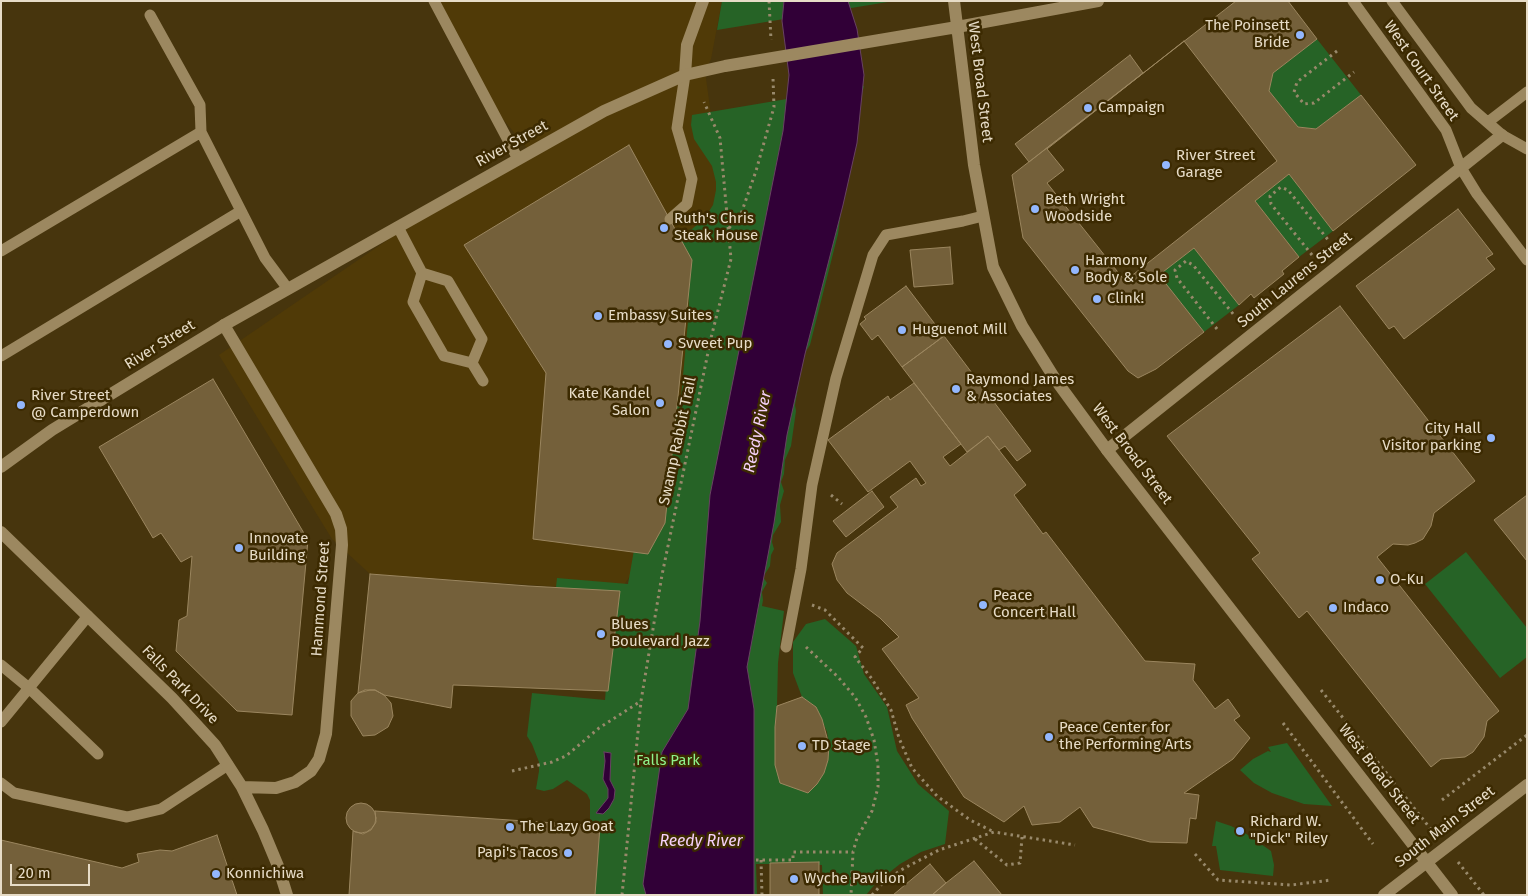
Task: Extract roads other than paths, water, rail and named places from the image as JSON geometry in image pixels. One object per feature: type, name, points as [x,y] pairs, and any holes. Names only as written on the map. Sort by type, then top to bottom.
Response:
[{"type":"street","points":[[685,75],[687,45],[703,1]]},
{"type":"street","name":"West Broad Street","points":[[954,1],[974,165],[993,267],[1022,326],[1055,379],[1107,450],[1452,895]]},
{"type":"street","name":"River Street","points":[[1,467],[52,430],[224,325],[604,111],[685,75],[725,66],[1098,1]]},
{"type":"street","name":"South Laurens Street","points":[[1107,450],[1502,135]]},
{"type":"street","name":"Hammond Street","points":[[224,325],[336,514],[341,529],[342,545],[326,734],[319,759],[312,771],[295,782],[276,788],[242,787]]},
{"type":"street","name":"Falls Park Drive","points":[[1,532],[172,698],[215,746],[242,787],[263,830],[278,866],[287,895]]},
{"type":"street","name":"South Main Street","points":[[1384,895],[1527,785]]},
{"type":"lane","points":[[434,1],[518,159]]},
{"type":"lane","name":"West Court Street","points":[[1353,1],[1446,130],[1461,168],[1477,194],[1527,260]]},
{"type":"lane","name":"West Court Street","points":[[1392,1],[1472,108],[1502,135],[1527,149]]},
{"type":"lane","points":[[150,15],[200,105],[201,132],[265,258],[288,289]]},
{"type":"lane","points":[[670,219],[687,204],[692,179],[677,128],[685,75]]},
{"type":"lane","points":[[1488,122],[1527,92]]},
{"type":"lane","points":[[1,251],[201,132]]},
{"type":"lane","points":[[1,356],[242,211]]},
{"type":"lane","points":[[786,647],[801,569],[812,485],[836,378],[872,255],[886,235],[983,216]]},
{"type":"lane","points":[[398,227],[422,273],[413,302],[444,356],[472,363],[483,381]]},
{"type":"lane","points":[[422,273],[448,281],[482,339],[472,363]]},
{"type":"lane","points":[[1,722],[88,616]]},
{"type":"lane","points":[[1,666],[29,688],[98,754]]},
{"type":"lane","points":[[1,783],[14,793],[127,817],[161,809],[228,765]]},
{"type":"water","name":"Reedy River","points":[[784,1],[848,1],[857,29],[864,75],[857,143],[787,435],[774,523],[747,667],[754,709],[754,895],[646,895],[643,884],[662,752],[688,709],[700,621],[710,495],[783,131],[789,75],[782,21]]},
{"type":"water","points":[[604,752],[611,753],[610,780],[615,790],[614,799],[603,814],[596,813],[608,798],[608,789],[603,779]]},
{"type":"place","name":"The Poinsett Bride","points":[[1300,35]]},
{"type":"place","name":"Campaign","points":[[1088,108]]},
{"type":"place","name":"River Street Garage","points":[[1166,165]]},
{"type":"place","name":"Beth Wright Woodside","points":[[1035,209]]},
{"type":"place","name":"Ruth's Chris Steak House","points":[[664,228]]},
{"type":"place","name":"Harmony Body & Sole","points":[[1075,270]]},
{"type":"place","name":"Clink!","points":[[1097,299]]},
{"type":"place","name":"Embassy Suites","points":[[598,316]]},
{"type":"place","name":"Huguenot Mill","points":[[902,330]]},
{"type":"place","name":"Svveet Pup","points":[[668,344]]},
{"type":"place","name":"Raymond James & Associates","points":[[956,389]]},
{"type":"place","name":"Kate Kandel Salon","points":[[660,403]]},
{"type":"place","name":"River Street @ Camperdown","points":[[21,405]]},
{"type":"place","name":"City Hall Visitor parking","points":[[1491,438]]},
{"type":"place","name":"Innovate Building","points":[[239,548]]},
{"type":"place","name":"O-Ku","points":[[1380,580]]},
{"type":"place","name":"Peace Concert Hall","points":[[983,605]]},
{"type":"place","name":"Indaco","points":[[1333,608]]},
{"type":"place","name":"Blues Boulevard Jazz","points":[[601,634]]},
{"type":"place","name":"Peace Center for the Performing Arts","points":[[1049,737]]},
{"type":"place","name":"TD Stage","points":[[802,746]]},
{"type":"place","name":"The Lazy Goat","points":[[510,827]]},
{"type":"place","name":"Richard W. \"Dick\" Riley","points":[[1240,831]]},
{"type":"place","name":"Papi's Tacos","points":[[568,853]]},
{"type":"place","name":"Konnichiwa","points":[[216,874]]},
{"type":"place","name":"Wyche Pavilion","points":[[794,879]]},
{"type":"park label","name":"Falls Park","points":[[668,761]]}]
